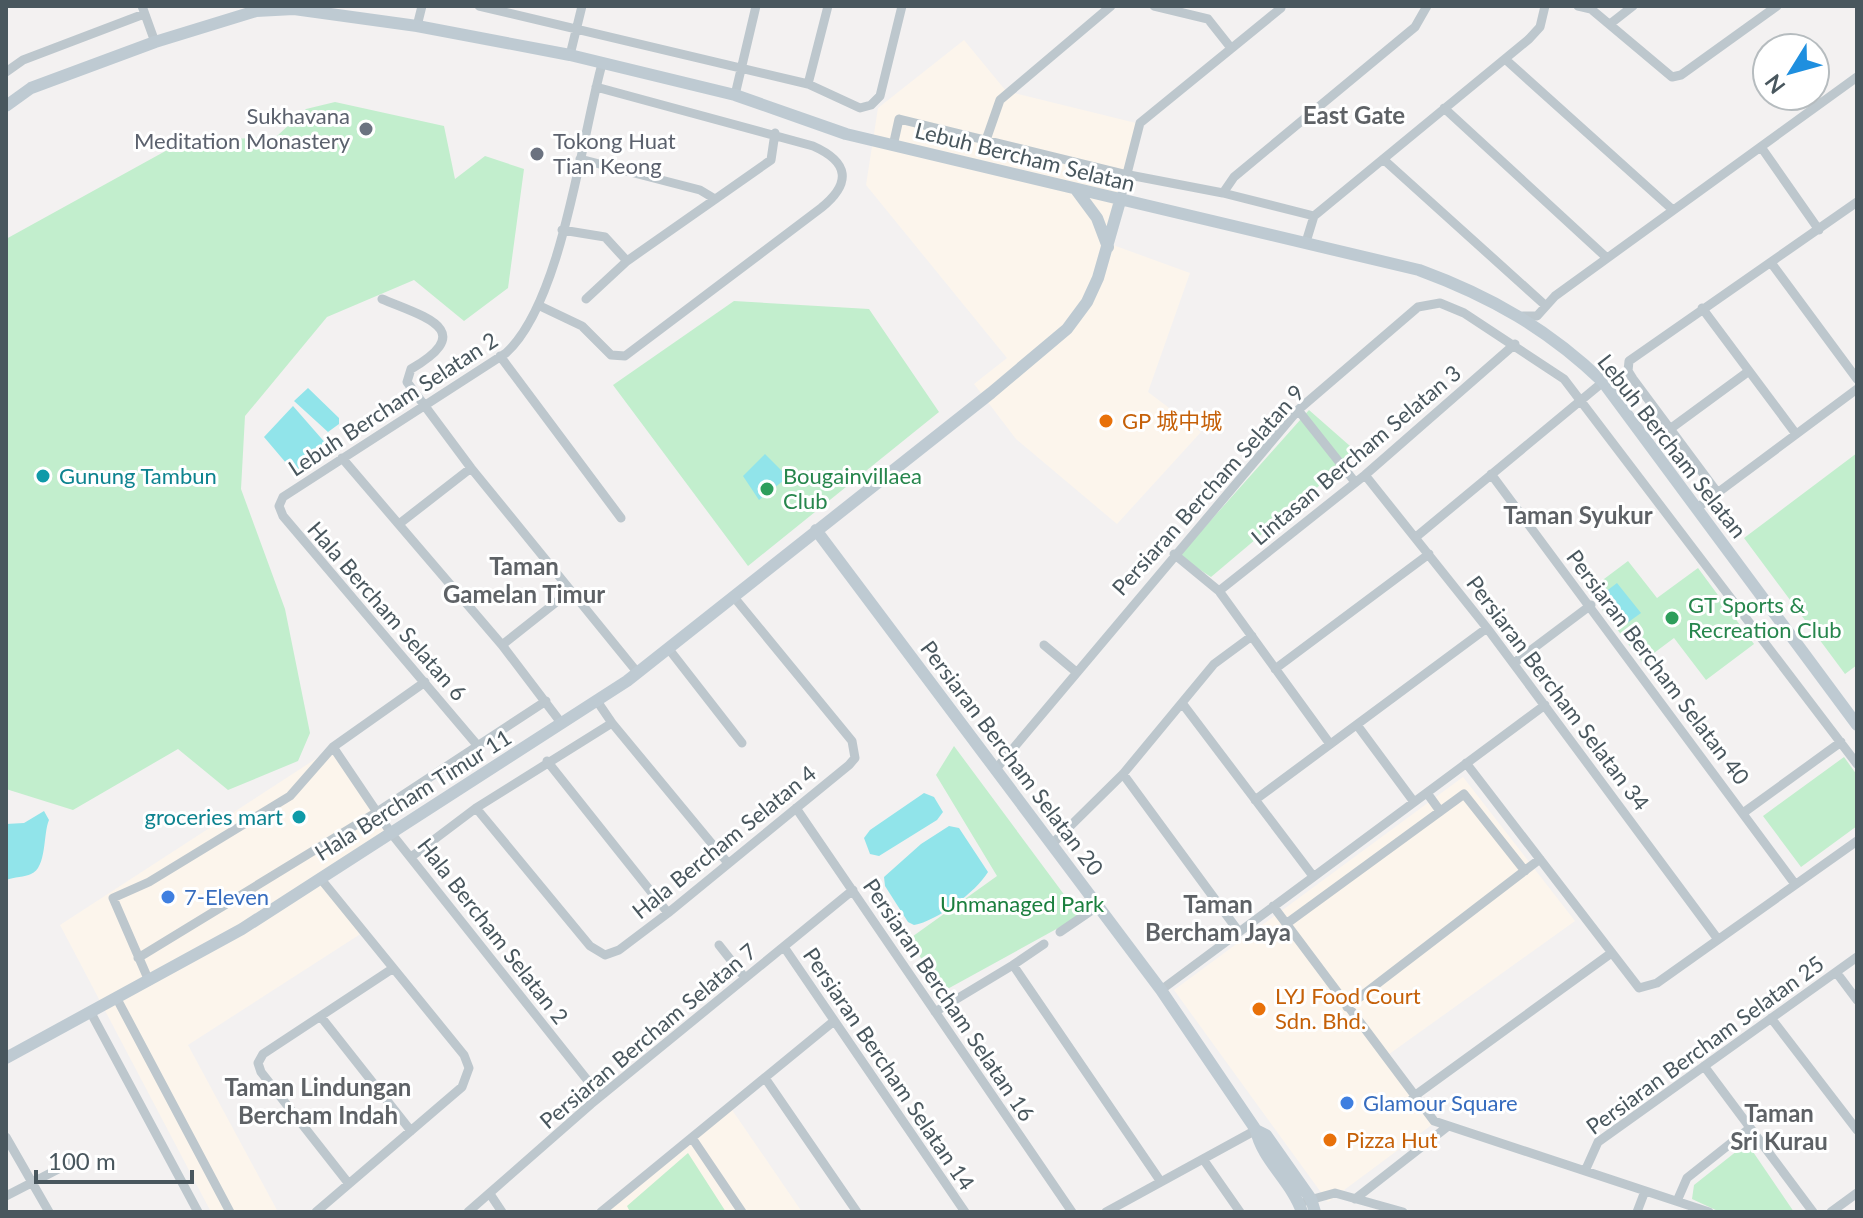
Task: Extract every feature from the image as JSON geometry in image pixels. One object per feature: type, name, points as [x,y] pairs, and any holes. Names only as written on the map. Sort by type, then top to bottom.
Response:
[{"type":"street","points":[[417,26],[422,6]]},
{"type":"street","points":[[479,6],[502,8],[576,29],[808,84],[860,108],[871,105],[880,96],[902,6]]},
{"type":"street","points":[[570,55],[582,6]]},
{"type":"street","points":[[735,95],[756,6]]},
{"type":"street","points":[[808,84],[828,6]]},
{"type":"street","points":[[986,140],[995,109],[1005,94],[1111,6]]},
{"type":"street","points":[[1154,6],[1208,19],[1231,48]]},
{"type":"street","points":[[1223,193],[1234,177],[1415,27],[1427,6]]},
{"type":"street","points":[[1306,242],[1314,216],[1505,59],[1540,27],[1545,6]]},
{"type":"street","points":[[1578,6],[1591,9],[1664,73],[1677,77],[1777,6]]},
{"type":"street","points":[[1610,24],[1633,6]]},
{"type":"street","points":[[1120,201],[1124,174],[1140,123],[1281,8]]},
{"type":"street","points":[[6,72],[23,60],[143,10],[155,42]]},
{"type":"street","name":"Lebuh Bercham Selatan","points":[[6,106],[31,88],[155,42],[256,11],[342,10],[570,55],[735,95],[846,134],[893,146],[1419,270],[1463,286],[1523,316],[1603,382],[1857,725]]},
{"type":"street","points":[[1505,59],[1673,210]]},
{"type":"street","name":"Lebuh Bercham Selatan 2","points":[[283,497],[500,356],[526,331],[540,306],[562,230],[602,64]]},
{"type":"street","points":[[1523,316],[1531,318],[1544,309],[1607,258],[1857,77]]},
{"type":"street","points":[[540,306],[582,326],[611,355],[625,356],[829,202],[842,182],[841,166],[826,152],[775,133],[596,87]]},
{"type":"street","points":[[1444,108],[1607,258]]},
{"type":"street","points":[[893,146],[899,119],[1314,216]]},
{"type":"street","points":[[586,299],[627,261],[771,160],[775,133]]},
{"type":"street","points":[[1761,147],[1819,230]]},
{"type":"street","points":[[580,159],[700,190],[715,199]]},
{"type":"street","points":[[1383,159],[1544,309]]},
{"type":"street","points":[[1077,191],[1097,218],[1108,249]]},
{"type":"street","name":"Hala Bercham Timur 11","points":[[6,1058],[242,929],[562,724],[637,672],[1054,342],[1087,302],[1108,249],[1120,201]]},
{"type":"street","points":[[1717,492],[1628,371],[1629,361],[1636,353],[1772,264],[1857,202]]},
{"type":"street","points":[[562,230],[605,237],[627,261]]},
{"type":"street","points":[[1772,264],[1857,379]]},
{"type":"street","points":[[382,299],[420,315],[440,328],[444,336],[437,354],[411,369],[407,382],[569,592],[637,672]]},
{"type":"street","name":"Persiaran Bercham Selatan 9","points":[[995,770],[1075,671],[1298,410],[1418,307],[1428,302],[1440,303],[1464,313],[1564,379],[1841,742]]},
{"type":"street","points":[[1702,308],[1796,434]]},
{"type":"street","points":[[1544,309],[1541,320],[1547,334]]},
{"type":"street","name":"Lintasan Bercham Selatan 3","points":[[1219,591],[1365,475],[1515,344]]},
{"type":"street","points":[[500,356],[621,518]]},
{"type":"street","points":[[1670,429],[1749,371]]},
{"type":"street","points":[[1416,537],[1603,382]]},
{"type":"street","points":[[1697,508],[1857,389]]},
{"type":"street","points":[[1298,410],[1355,482]]},
{"type":"street","points":[[342,458],[502,645],[562,724]]},
{"type":"street","points":[[399,524],[471,468]]},
{"type":"street","name":"Persiaran Bercham Selatan 40","points":[[1491,474],[1795,884]]},
{"type":"street","name":"Persiaran Bercham Selatan 34","points":[[1365,475],[1514,663],[1717,938]]},
{"type":"street","name":"Hala Bercham Selatan 6","points":[[283,497],[279,506],[283,516],[478,746]]},
{"type":"street","name":"Persiaran Bercham Selatan 20","points":[[816,530],[1161,990],[1256,1130],[1266,1135],[1305,1208]]},
{"type":"street","points":[[1174,554],[1219,591],[1330,744]]},
{"type":"street","points":[[1275,669],[1429,554]]},
{"type":"street","points":[[502,645],[569,592]]},
{"type":"street","name":"Hala Bercham Selatan 4","points":[[476,808],[597,952],[613,954],[849,765],[856,749],[733,596]]},
{"type":"street","points":[[1514,663],[1591,605]]},
{"type":"street","points":[[1255,800],[1487,628]]},
{"type":"street","points":[[1052,844],[1123,774],[1214,664],[1252,636]]},
{"type":"street","points":[[1044,645],[1075,671]]},
{"type":"street","points":[[668,648],[742,743]]},
{"type":"street","points":[[149,981],[113,898],[149,882],[290,796],[333,747],[425,682]]},
{"type":"street","points":[[138,958],[377,812],[546,701]]},
{"type":"street","points":[[597,701],[727,862]]},
{"type":"street","points":[[1182,703],[1313,876]]},
{"type":"street","points":[[1161,990],[1545,705]]},
{"type":"street","points":[[411,857],[476,808],[547,761],[614,725]]},
{"type":"street","points":[[1357,725],[1414,802]]},
{"type":"street","points":[[1743,813],[1841,742],[1857,764]]},
{"type":"street","name":"Hala Bercham Selatan 2","points":[[333,747],[391,833],[600,1096]]},
{"type":"street","points":[[547,761],[668,913]]},
{"type":"street","points":[[1466,763],[1633,985],[1645,989],[1857,841]]},
{"type":"street","points":[[1123,774],[1239,932]]},
{"type":"street","points":[[1427,793],[1440,811]]},
{"type":"street","points":[[1286,924],[1466,795],[1525,871]]},
{"type":"street","name":"Persiaran Bercham Selatan 16","points":[[796,808],[1072,1212]]},
{"type":"street","points":[[1347,1007],[1540,859]]},
{"type":"street","points":[[316,1212],[462,1087],[469,1068],[464,1055],[320,878]]},
{"type":"street","name":"Persiaran Bercham Selatan 7","points":[[468,1212],[600,1096],[853,890]]},
{"type":"street","points":[[1060,932],[1098,906]]},
{"type":"street","points":[[1273,906],[1428,1115],[1447,1127],[1709,1212]]},
{"type":"street","points":[[935,1012],[1044,944]]},
{"type":"street","points":[[719,945],[745,978]]},
{"type":"street","name":"Persiaran Bercham Selatan 14","points":[[784,947],[965,1212]]},
{"type":"street","points":[[1413,1097],[1610,954]]},
{"type":"street","name":"Persiaran Bercham Selatan 25","points":[[1585,1171],[1598,1142],[1857,957]]},
{"type":"street","points":[[1013,965],[1161,1182]]},
{"type":"street","points":[[349,1184],[258,1068],[263,1054],[392,969]]},
{"type":"street","points":[[1836,972],[1857,1000]]},
{"type":"street","points":[[117,999],[230,1212]]},
{"type":"street","points":[[91,1013],[198,1212]]},
{"type":"street","points":[[321,1017],[411,1131]]},
{"type":"street","points":[[1771,1018],[1857,1130]]},
{"type":"street","points":[[601,1212],[613,1208],[692,1138],[834,1021]]},
{"type":"street","points":[[1704,1066],[1813,1212]]},
{"type":"street","points":[[765,1078],[857,1212]]},
{"type":"street","points":[[1355,1199],[1447,1127]]},
{"type":"street","points":[[1677,1201],[1687,1178],[1750,1128]]},
{"type":"street","points":[[1106,1212],[1256,1130]]},
{"type":"street","points":[[6,1137],[49,1212]]},
{"type":"street","points":[[692,1138],[742,1212]]},
{"type":"street","points":[[1203,1159],[1240,1212]]},
{"type":"street","points":[[6,1196],[70,1163]]},
{"type":"street","points":[[1637,1212],[1645,1191]]},
{"type":"street","points":[[1305,1208],[1327,1193],[1403,1212]]},
{"type":"street","points":[[1831,1212],[1857,1193]]},
{"type":"street","points":[[490,1194],[502,1212]]},
{"type":"shaded area","points":[[964,40],[1006,91],[1136,123],[1113,245],[1190,273],[1148,392],[1201,432],[1117,524],[1016,439],[974,384],[1007,358],[866,185],[878,108]]},
{"type":"shaded area","points":[[331,749],[390,832],[320,878],[362,933],[188,1045],[278,1212],[211,1212],[60,925]]},
{"type":"shaded area","points":[[1463,777],[1575,921],[1385,1057],[1433,1124],[1328,1202],[1174,990]]},
{"type":"shaded area","points":[[728,1104],[802,1212],[598,1212]]},
{"type":"green space","name":"Gunung Tambun","points":[[335,102],[444,126],[455,179],[485,156],[524,169],[508,288],[464,321],[414,280],[327,317],[245,416],[241,489],[285,609],[310,733],[298,761],[228,790],[178,749],[73,810],[6,789],[6,239],[180,143],[277,136],[306,109]]},
{"type":"green space","name":"Bougainvillaea Club","points":[[734,301],[869,309],[939,412],[748,566],[613,385]]},
{"type":"green space","points":[[1309,410],[1358,453],[1211,577],[1179,556]]},
{"type":"green space","points":[[1857,453],[1857,665],[1845,674],[1744,538]]},
{"type":"green space","name":"GT Sports & Recreation Club","points":[[1628,561],[1657,598],[1698,568],[1754,644],[1706,680],[1674,638],[1642,662],[1588,591]]},
{"type":"green space","name":"Unmanaged Park","points":[[954,746],[1080,916],[942,992],[909,939],[997,876],[936,775]]},
{"type":"green space","points":[[1844,757],[1857,775],[1857,826],[1801,867],[1763,816]]},
{"type":"green space","points":[[1747,1143],[1794,1212],[1720,1212],[1692,1199],[1694,1185]]},
{"type":"green space","points":[[688,1153],[726,1212],[630,1212],[627,1206]]},
{"type":"water","points":[[308,388],[339,418],[339,424],[328,432],[294,401]]},
{"type":"water","points":[[293,406],[328,446],[298,469],[292,470],[264,437]]},
{"type":"water","points":[[765,454],[788,477],[759,500],[743,476]]},
{"type":"water","points":[[1617,583],[1641,613],[1623,626],[1600,596]]},
{"type":"water","points":[[924,793],[934,797],[943,812],[937,820],[879,856],[870,854],[864,838],[870,830]]},
{"type":"water","points":[[44,811],[49,820],[40,865],[31,874],[6,880],[6,824],[24,823]]},
{"type":"water","points":[[949,826],[959,828],[988,872],[975,888],[955,904],[934,918],[914,925],[908,922],[885,886],[884,877],[921,844]]},
{"type":"place","name":"Sukhavana Meditation Monastery","points":[[366,129]]},
{"type":"place","name":"Tokong Huat Tian Keong","points":[[537,154]]},
{"type":"place","name":"GP 城中城","points":[[1106,421]]},
{"type":"place","name":"Gunung Tambun","points":[[43,476]]},
{"type":"place","name":"Bougainvillaea Club","points":[[767,489]]},
{"type":"place","name":"GT Sports & Recreation Club","points":[[1672,618]]},
{"type":"place","name":"groceries mart","points":[[299,817]]},
{"type":"place","name":"7-Eleven","points":[[168,897]]},
{"type":"place","name":"LYJ Food Court Sdn. Bhd.","points":[[1259,1009]]},
{"type":"place","name":"Glamour Square","points":[[1347,1103]]},
{"type":"place","name":"Pizza Hut","points":[[1330,1140]]},
{"type":"district","name":"East Gate","points":[[1354,116]]},
{"type":"district","name":"Taman Syukur","points":[[1578,516]]},
{"type":"district","name":"Taman Gamelan Timur","points":[[524,581]]},
{"type":"district","name":"Taman Bercham Jaya","points":[[1218,919]]},
{"type":"district","name":"Taman Lindungan Bercham Indah","points":[[318,1102]]},
{"type":"district","name":"Taman Sri Kurau","points":[[1779,1128]]}]
